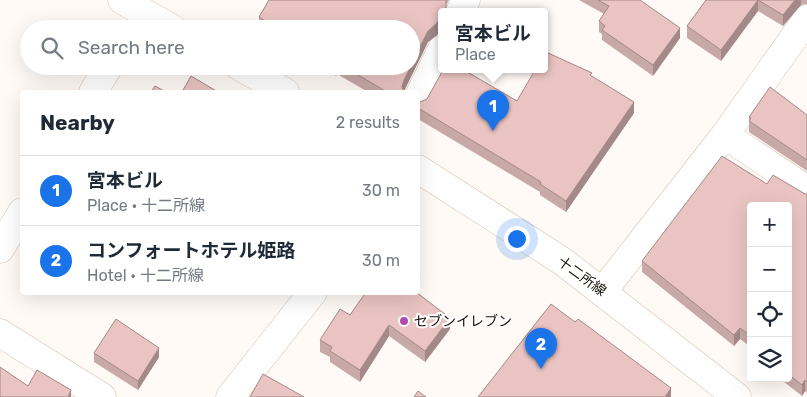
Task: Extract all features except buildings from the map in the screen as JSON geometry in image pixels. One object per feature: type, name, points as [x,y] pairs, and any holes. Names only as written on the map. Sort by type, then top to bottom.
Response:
[{"type":"street","points":[[136,10],[155,20]]},
{"type":"street","points":[[603,291],[725,135],[807,19]]},
{"type":"street","points":[[420,94],[438,57]]},
{"type":"street","points":[[94,90],[103,75]]},
{"type":"street","points":[[255,75],[281,90]]},
{"type":"street","points":[[725,135],[807,190]]},
{"type":"street","name":"十二所線","points":[[420,170],[517,231],[603,291],[737,397]]},
{"type":"street","points":[[0,249],[20,215]]},
{"type":"street","points":[[230,397],[311,295]]},
{"type":"street","points":[[0,333],[102,397]]},
{"type":"place","name":"宮本ビル","points":[[493,131]]},
{"type":"place","name":"セブンイレブン","points":[[404,321]]},
{"type":"place","name":"コンフォートホテル姫路","points":[[541,369]]}]
